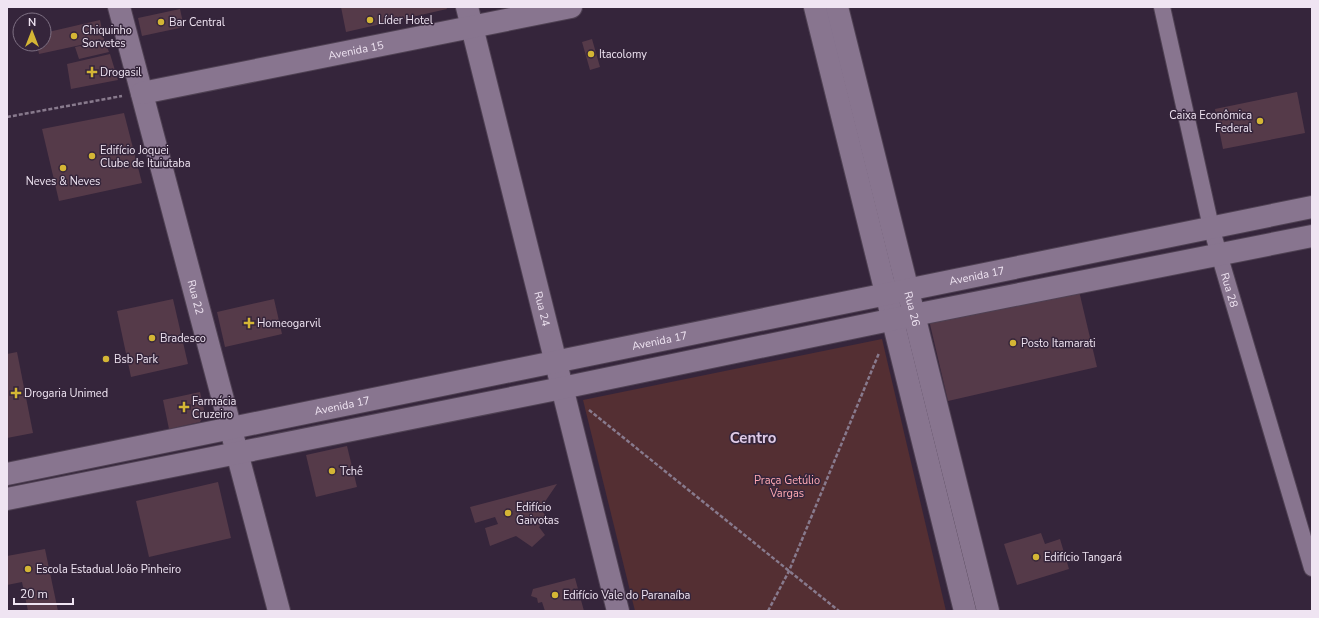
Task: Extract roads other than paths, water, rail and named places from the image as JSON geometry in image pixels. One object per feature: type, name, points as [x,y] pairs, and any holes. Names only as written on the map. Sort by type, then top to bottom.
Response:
[{"type":"street","name":"Rua 22","points":[[119,7],[279,611]]},
{"type":"street","name":"Avenida 15","points":[[142,93],[469,17],[571,7]]},
{"type":"street","name":"Rua 26","points":[[815,7],[965,611]]},
{"type":"street","name":"Rua 26","points":[[837,7],[988,611]]},
{"type":"street","name":"Rua 28","points":[[1162,7],[1211,228],[1220,254],[1312,568]]},
{"type":"street","name":"Rua 24","points":[[469,17],[618,611]]},
{"type":"street","points":[[827,55],[848,51]]},
{"type":"street","points":[[859,185],[880,178]]},
{"type":"street","name":"Avenida 17","points":[[7,474],[1312,207]]},
{"type":"street","points":[[7,499],[562,388],[892,319],[1312,236]]},
{"type":"street","points":[[712,330],[718,356]]},
{"type":"street","points":[[946,534],[968,530]]},
{"type":"place","name":"Líder Hotel","points":[[370,20]]},
{"type":"place","name":"Bar Central","points":[[161,22]]},
{"type":"place","name":"Chiquinho Sorvetes","points":[[74,36]]},
{"type":"place","name":"Itacolomy","points":[[591,54]]},
{"type":"place","name":"Drogasil","points":[[92,72]]},
{"type":"place","name":"Caixa Econômica Federal","points":[[1260,121]]},
{"type":"place","name":"Edifício Joquei Clube de Ituiutaba","points":[[92,156]]},
{"type":"place","name":"Neves & Neves","points":[[63,168]]},
{"type":"place","name":"Homeogarvil","points":[[249,323]]},
{"type":"place","name":"Bradesco","points":[[152,338]]},
{"type":"place","name":"Posto Itamarati","points":[[1013,343]]},
{"type":"place","name":"Bsb Park","points":[[106,359]]},
{"type":"place","name":"Drogaria Unimed","points":[[16,393]]},
{"type":"place","name":"Farmácia Cruzeiro","points":[[184,407]]},
{"type":"place","name":"Tchê","points":[[332,471]]},
{"type":"place","name":"Edifício Gaivotas","points":[[508,513]]},
{"type":"place","name":"Edifício Tangará","points":[[1036,557]]},
{"type":"place","name":"Escola Estadual João Pinheiro","points":[[28,569]]},
{"type":"place","name":"Edifício Vale do Paranaíba","points":[[555,595]]},
{"type":"district","name":"Centro","points":[[753,438]]},
{"type":"park label","name":"Praça Getúlio Vargas","points":[[787,486]]}]
